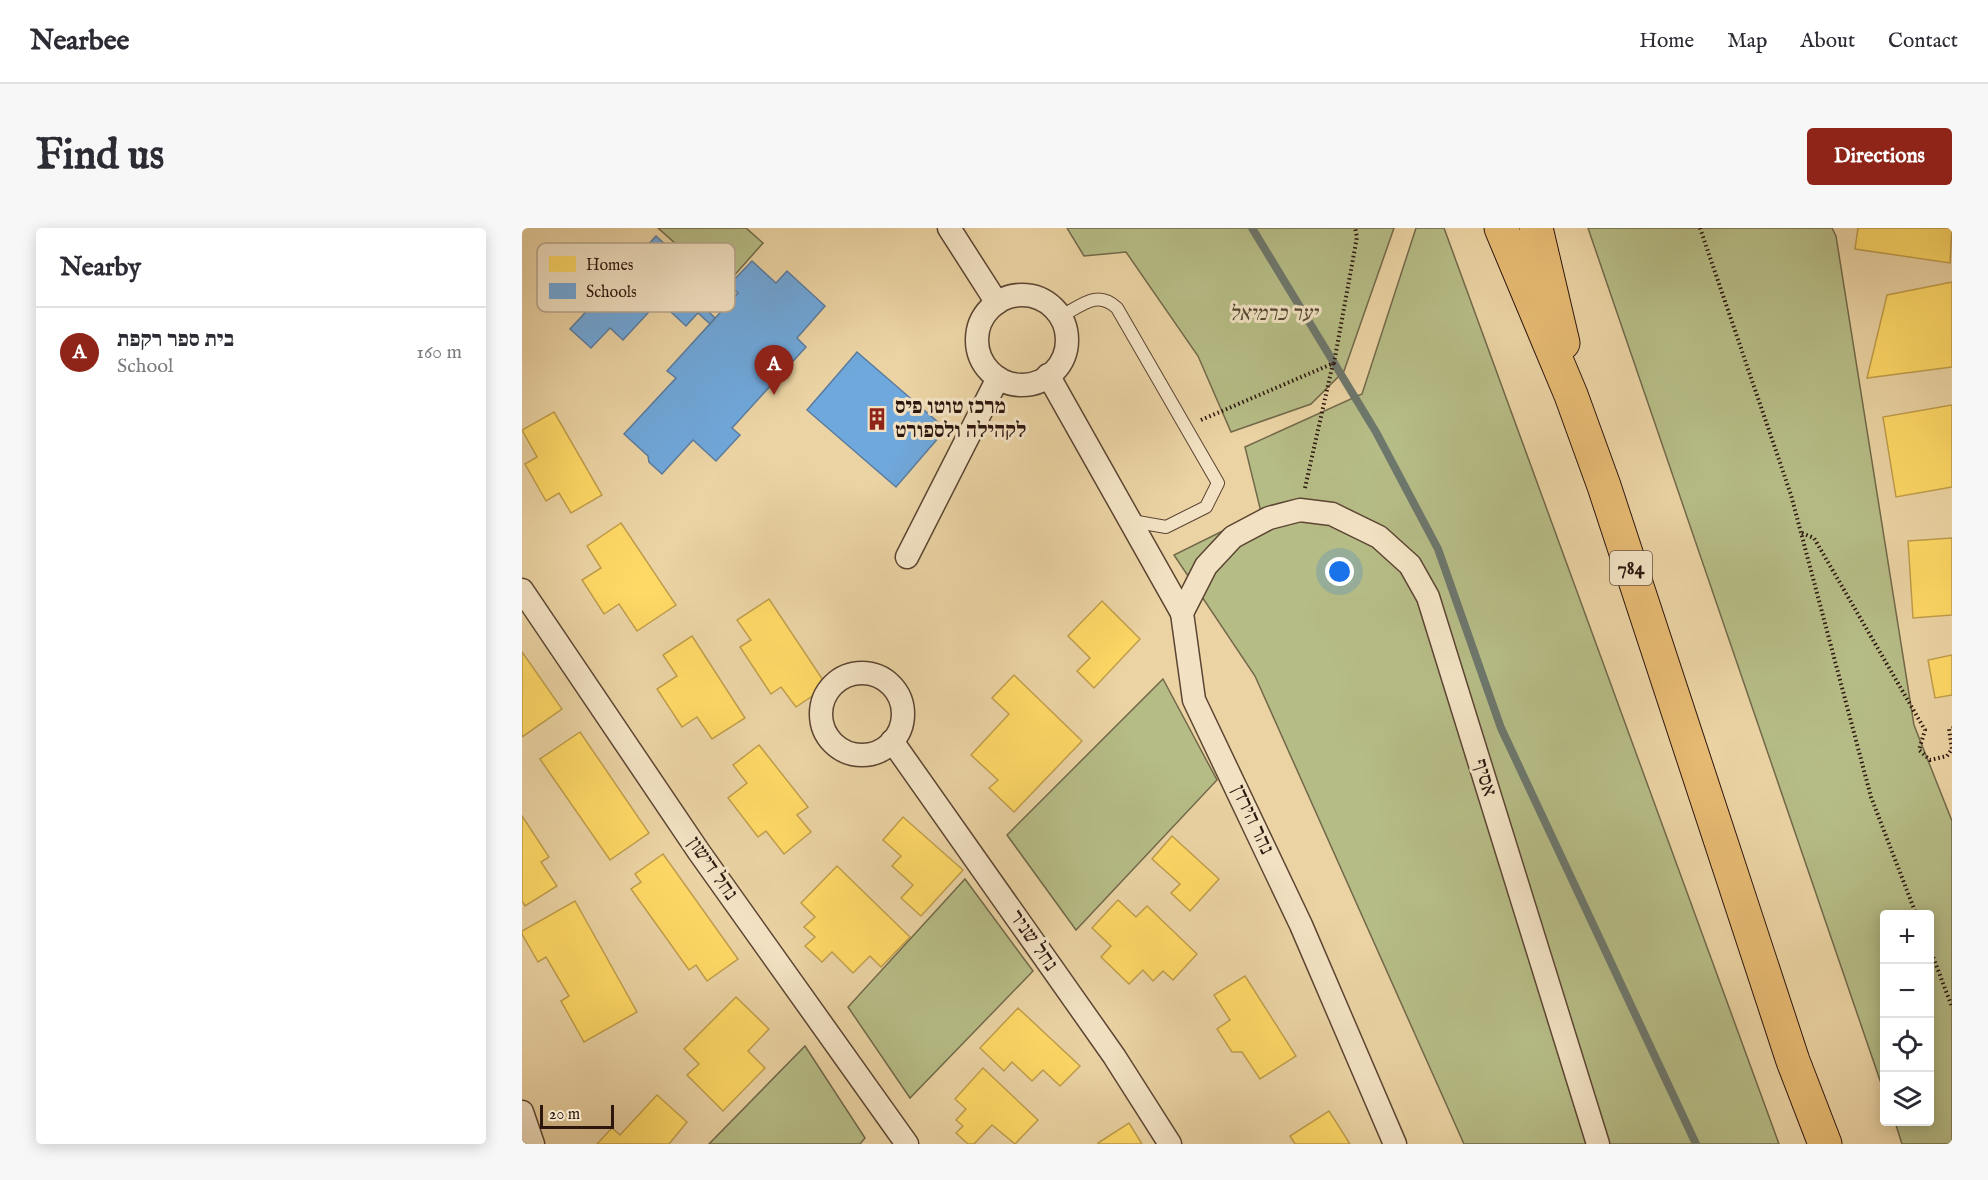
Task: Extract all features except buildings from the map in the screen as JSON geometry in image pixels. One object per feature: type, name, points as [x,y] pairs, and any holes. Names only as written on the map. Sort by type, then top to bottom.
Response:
[{"type":"main road","name":"784","points":[[1501,228],[1571,395],[1607,497],[1793,1061],[1825,1144]]},
{"type":"main road","points":[[1536,228],[1558,317],[1571,395]]},
{"type":"street","points":[[949,228],[997,303]]},
{"type":"street","points":[[1024,295],[1045,302],[1060,317],[1065,330],[1066,344],[1063,358],[1048,375],[1032,384],[1018,385],[998,378],[984,364],[977,338],[986,312],[997,303],[1010,297],[1024,295]]},
{"type":"street","points":[[1048,375],[1182,613]]},
{"type":"street","points":[[907,557],[998,378]]},
{"type":"street","name":"אסיף","points":[[1182,613],[1206,566],[1233,537],[1269,518],[1300,510],[1332,514],[1379,537],[1410,565],[1428,597],[1598,1144]]},
{"type":"street","name":"נחל דישון","points":[[522,590],[673,814],[907,1144]]},
{"type":"street","name":"נהר הירדן","points":[[1182,613],[1194,700],[1301,925],[1353,1040],[1395,1144]]},
{"type":"street","name":"נחל שניר","points":[[892,741],[1114,1056],[1170,1144]]},
{"type":"street","points":[[522,1112],[533,1144]]},
{"type":"lane","points":[[1060,317],[1096,298],[1107,299],[1117,308],[1218,483],[1206,507],[1166,527],[1132,521]]},
{"type":"path","points":[[1300,510],[1334,363],[1357,237],[1355,228]]},
{"type":"path","points":[[1700,228],[1802,533],[1871,797],[1914,910]]},
{"type":"path","points":[[1185,427],[1334,363]]},
{"type":"path","points":[[1802,533],[1814,538],[1925,730],[1919,750],[1924,756],[1930,760],[1947,756],[1952,749],[1949,729],[1952,728]]},
{"type":"path","points":[[1934,962],[1952,1007]]},
{"type":"green space","points":[[658,228],[746,228],[763,243],[735,275],[735,243],[675,243]]},
{"type":"green space","name":"יער כרמיאל","points":[[1067,228],[1394,228],[1344,371],[1311,404],[1231,432],[1198,356],[1126,252],[1084,256]]},
{"type":"green space","points":[[1416,228],[1444,228],[1779,1144],[1464,1144],[1255,676],[1174,555],[1261,512],[1245,447],[1362,394]]},
{"type":"green space","points":[[1588,228],[1832,228],[1836,236],[1914,725],[1952,821],[1952,1144],[1902,1144],[1896,1126],[1934,1126],[1934,910],[1880,910],[1880,1080]]},
{"type":"green space","points":[[1163,679],[1217,780],[1076,930],[1007,835]]},
{"type":"green space","points":[[965,879],[1033,971],[910,1098],[848,1007]]},
{"type":"green space","points":[[805,1046],[865,1138],[860,1144],[709,1144]]},
{"type":"waterway","points":[[1252,228],[1376,432],[1438,549],[1501,728],[1696,1144]]},
{"type":"place","name":"בית ספר רקפת","points":[[774,395]]},
{"type":"place","name":"מרכז טוטו פיס לקהילה ולספורט","points":[[877,419]]}]
